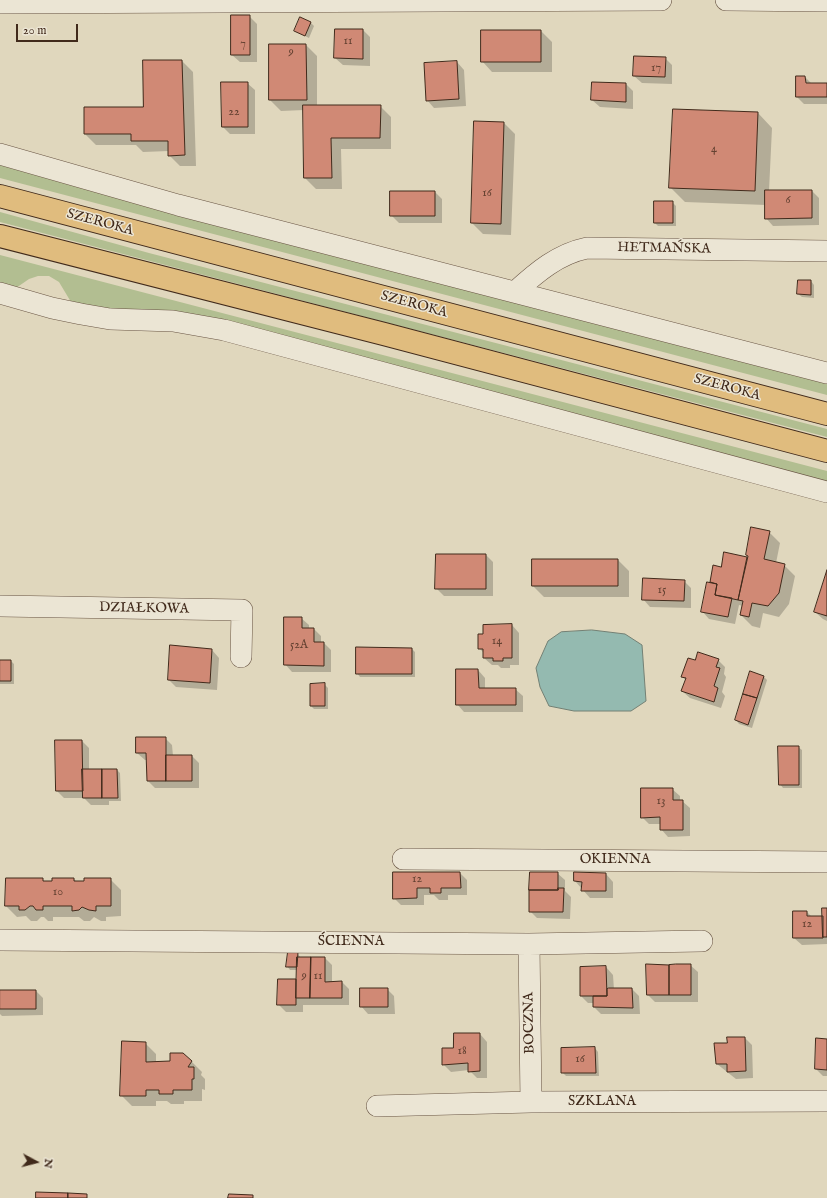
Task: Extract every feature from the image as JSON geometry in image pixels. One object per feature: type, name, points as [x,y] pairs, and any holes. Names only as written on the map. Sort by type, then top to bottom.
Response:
[{"type":"main road","name":"SZEROKA","points":[[0,196],[827,414]]},
{"type":"main road","points":[[0,236],[827,451]]},
{"type":"street","points":[[0,3],[661,0]]},
{"type":"street","points":[[726,0],[827,1]]},
{"type":"street","points":[[0,154],[178,205],[827,373]]},
{"type":"street","name":"HETMAŃSKA","points":[[515,292],[551,263],[565,254],[587,248],[827,251]]},
{"type":"street","points":[[0,292],[52,308],[110,319],[173,322],[224,330],[827,492]]},
{"type":"street","name":"DZIAŁKOWA","points":[[0,606],[242,610],[241,658]]},
{"type":"street","name":"OKIENNA","points":[[403,859],[827,862]]},
{"type":"street","name":"ŚCIENNA","points":[[0,940],[529,944],[702,941]]},
{"type":"street","name":"BOCZNA","points":[[529,944],[531,1102]]},
{"type":"street","name":"SZKLANA","points":[[377,1106],[531,1102],[827,1101]]},
{"type":"green space","points":[[0,159],[827,378],[827,395],[0,178]]},
{"type":"green space","points":[[0,212],[149,253],[827,429],[827,437],[0,222]]},
{"type":"green space","points":[[0,255],[827,471],[827,485],[71,302],[59,282],[49,276],[38,276],[29,279],[16,288],[0,287]]},
{"type":"water","points":[[592,630],[625,634],[642,645],[646,701],[631,711],[574,711],[549,706],[540,687],[536,668],[548,641],[561,632]]},
{"type":"building","points":[[231,15],[250,15],[250,55],[231,55]]},
{"type":"building","points":[[300,17],[311,22],[305,36],[294,31]]},
{"type":"building","points":[[335,29],[363,29],[363,59],[334,58]]},
{"type":"building","points":[[481,30],[541,30],[541,62],[481,62]]},
{"type":"building","points":[[269,44],[306,44],[307,100],[269,100]]},
{"type":"building","points":[[634,56],[666,57],[665,77],[633,76]]},
{"type":"building","points":[[143,60],[182,60],[185,155],[168,156],[168,141],[131,141],[131,134],[84,134],[84,107],[143,107]]},
{"type":"building","points":[[457,61],[459,99],[426,101],[424,63]]},
{"type":"building","points":[[796,76],[805,76],[806,83],[827,83],[827,97],[796,97]]},
{"type":"building","points":[[221,82],[248,82],[248,127],[222,127]]},
{"type":"building","points":[[592,82],[626,83],[626,102],[591,100]]},
{"type":"building","points":[[303,105],[381,105],[380,138],[331,138],[332,178],[304,178]]},
{"type":"building","points":[[673,109],[758,112],[755,191],[669,188]]},
{"type":"building","points":[[474,121],[504,122],[501,224],[471,223]]},
{"type":"building","points":[[765,190],[812,190],[812,218],[765,219]]},
{"type":"building","points":[[390,191],[435,191],[435,216],[390,216]]},
{"type":"building","points":[[654,201],[673,201],[673,223],[654,223]]},
{"type":"building","points":[[798,280],[811,280],[811,295],[797,294]]},
{"type":"building","points":[[751,527],[770,531],[764,559],[785,564],[779,593],[768,606],[752,603],[749,617],[740,615],[743,601],[738,600],[748,556],[746,555]]},
{"type":"building","points":[[724,552],[747,557],[738,600],[715,595],[717,584],[710,582],[713,565],[721,567]]},
{"type":"building","points":[[436,554],[486,554],[486,589],[435,589]]},
{"type":"building","points":[[532,559],[618,559],[618,586],[532,586]]},
{"type":"building","points":[[827,570],[827,616],[814,612]]},
{"type":"building","points":[[643,578],[685,580],[684,601],[642,600]]},
{"type":"building","points":[[707,582],[717,584],[715,595],[732,598],[728,617],[701,612]]},
{"type":"building","points":[[284,617],[302,617],[302,628],[314,628],[314,642],[324,642],[324,666],[284,665]]},
{"type":"building","points":[[512,624],[512,658],[503,658],[503,661],[493,661],[493,658],[483,658],[483,649],[478,649],[478,634],[483,634],[483,625]]},
{"type":"building","points":[[170,645],[212,649],[210,683],[168,680]]},
{"type":"building","points":[[356,647],[412,648],[412,674],[356,674]]},
{"type":"building","points":[[698,652],[719,659],[716,667],[720,668],[714,686],[718,688],[714,702],[681,691],[686,678],[681,677],[688,658],[695,660]]},
{"type":"building","points":[[0,660],[11,660],[11,681],[0,681]]},
{"type":"building","points":[[456,669],[478,669],[479,688],[516,688],[516,705],[456,705]]},
{"type":"building","points":[[750,671],[764,676],[757,698],[743,694]]},
{"type":"building","points":[[325,683],[325,706],[310,706],[310,684]]},
{"type":"building","points":[[743,694],[757,698],[748,725],[735,720]]},
{"type":"building","points":[[136,737],[166,737],[166,781],[147,781],[146,753],[136,753]]},
{"type":"building","points":[[55,740],[82,740],[83,791],[56,791]]},
{"type":"building","points":[[778,746],[799,746],[799,785],[779,785]]},
{"type":"building","points":[[166,755],[192,755],[192,781],[166,781]]},
{"type":"building","points":[[82,769],[102,769],[102,798],[83,798]]},
{"type":"building","points":[[102,769],[117,769],[118,798],[102,798]]},
{"type":"building","points":[[641,788],[673,788],[673,800],[683,800],[683,830],[660,830],[660,817],[641,818]]},
{"type":"building","points":[[393,872],[460,872],[461,888],[441,888],[441,893],[430,893],[430,888],[417,888],[417,898],[393,899]]},
{"type":"building","points":[[530,872],[558,872],[558,890],[529,890]]},
{"type":"building","points":[[574,872],[606,873],[606,891],[581,891],[582,882],[574,881]]},
{"type":"building","points":[[6,878],[43,878],[43,881],[52,881],[52,878],[74,878],[74,881],[84,881],[84,878],[111,878],[111,906],[96,906],[96,911],[82,907],[79,910],[72,911],[72,906],[43,906],[43,910],[36,910],[33,906],[30,906],[25,910],[19,910],[19,906],[5,906]]},
{"type":"building","points":[[558,888],[564,888],[563,912],[529,912],[529,890],[558,890]]},
{"type":"building","points":[[822,908],[827,908],[827,937],[823,937]]},
{"type":"building","points":[[793,911],[807,911],[807,916],[823,916],[823,938],[793,938]]},
{"type":"building","points":[[288,952],[298,952],[297,967],[286,967]]},
{"type":"building","points":[[297,957],[311,957],[310,998],[296,998]]},
{"type":"building","points":[[311,957],[325,957],[325,982],[342,981],[342,998],[310,998]]},
{"type":"building","points":[[646,964],[669,965],[669,995],[647,995]]},
{"type":"building","points":[[691,964],[691,995],[669,995],[669,965]]},
{"type":"building","points":[[606,966],[607,996],[580,996],[580,967]]},
{"type":"building","points":[[278,979],[296,979],[296,1005],[277,1005]]},
{"type":"building","points":[[360,988],[388,988],[388,1007],[360,1007]]},
{"type":"building","points":[[632,988],[633,1008],[593,1007],[593,996],[607,996],[607,989]]},
{"type":"building","points":[[0,990],[36,990],[36,1009],[0,1009]]},
{"type":"building","points":[[454,1033],[480,1033],[480,1071],[468,1072],[468,1063],[442,1065],[442,1048],[453,1048]]},
{"type":"building","points":[[727,1037],[745,1037],[746,1071],[727,1072],[727,1064],[716,1064],[714,1043],[727,1043]]},
{"type":"building","points":[[816,1038],[827,1039],[827,1070],[815,1069]]},
{"type":"building","points":[[122,1041],[146,1042],[146,1062],[170,1061],[170,1053],[183,1053],[192,1061],[188,1067],[194,1067],[192,1090],[173,1090],[173,1094],[159,1094],[159,1090],[146,1090],[146,1096],[120,1096]]},
{"type":"building","points":[[595,1047],[596,1073],[561,1073],[561,1048]]},
{"type":"building","points":[[36,1192],[68,1193],[68,1198],[36,1198]]},
{"type":"building","points":[[68,1193],[87,1194],[87,1198],[68,1198]]},
{"type":"building","points":[[229,1194],[253,1195],[253,1198],[228,1198]]}]
